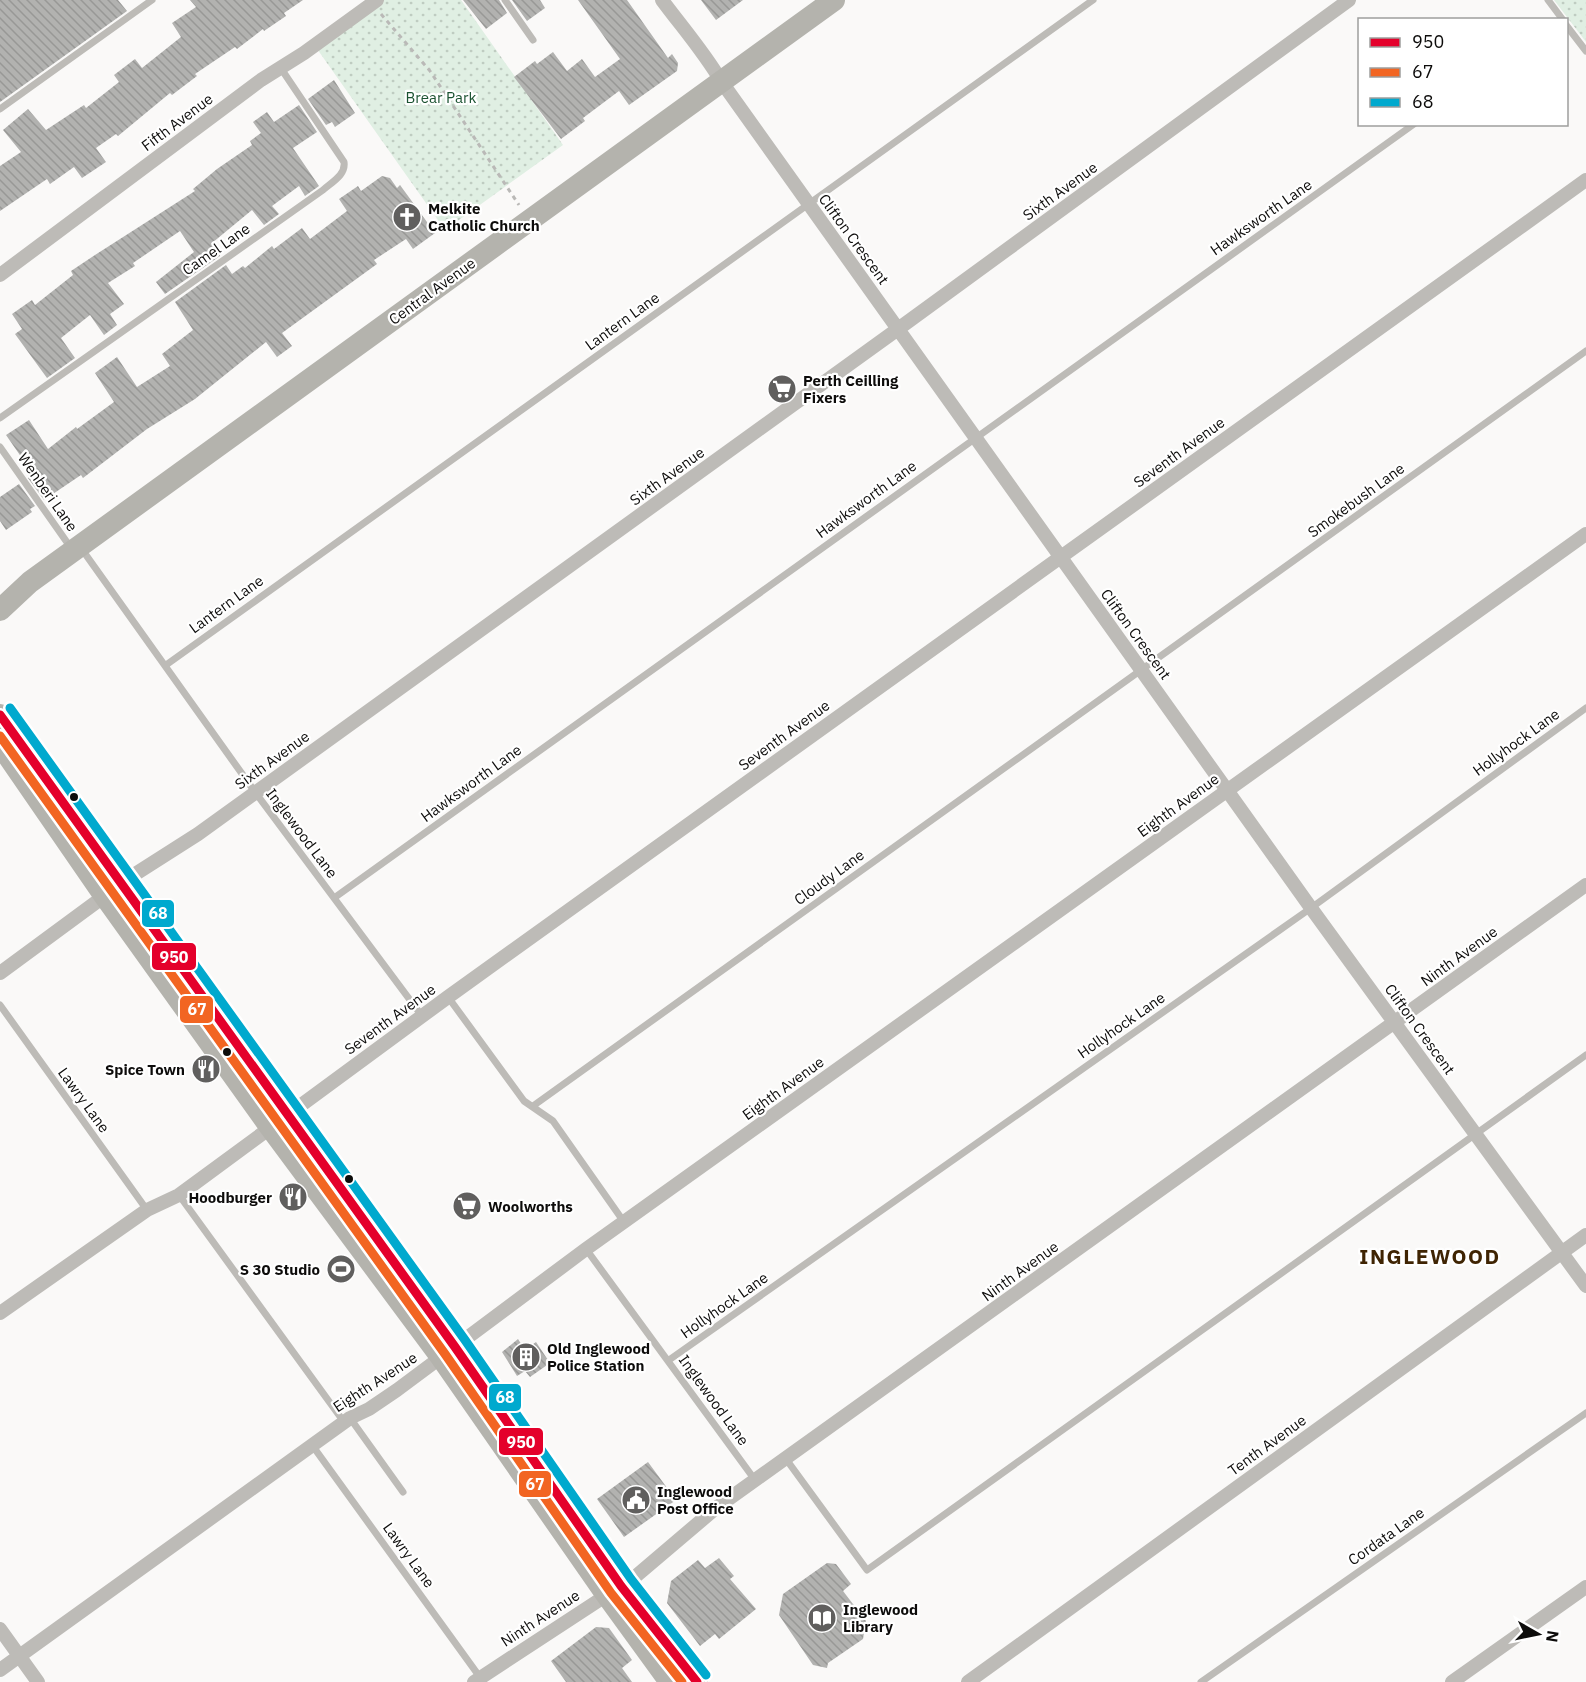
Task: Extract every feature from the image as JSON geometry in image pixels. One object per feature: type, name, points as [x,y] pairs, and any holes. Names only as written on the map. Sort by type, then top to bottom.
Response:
[{"type":"main road","name":"Central Avenue","points":[[0,610],[30,582],[834,0]]},
{"type":"main road","name":"Central Avenue","points":[[0,596],[30,582]]},
{"type":"main road","points":[[0,715],[113,890]]},
{"type":"main road","points":[[0,744],[113,890],[279,1122],[448,1352],[614,1590],[670,1682]]},
{"type":"main road","points":[[614,1590],[698,1682]]},
{"type":"street","name":"Clifton Crescent","points":[[662,0],[696,47],[708,59],[808,204],[1311,908],[1586,1286]]},
{"type":"street","name":"Sixth Avenue","points":[[0,973],[113,890],[198,834],[898,330],[1349,0]]},
{"type":"street","name":"Fifth Avenue","points":[[0,275],[280,67],[304,53],[374,2]]},
{"type":"street","name":"Seventh Avenue","points":[[0,1313],[147,1210],[179,1195],[448,997],[1586,180]]},
{"type":"street","name":"Eighth Avenue","points":[[0,1670],[347,1420],[369,1410],[586,1249],[1586,534]]},
{"type":"street","name":"Ninth Avenue","points":[[479,1681],[614,1590],[716,1508],[1586,885]]},
{"type":"street","name":"Tenth Avenue","points":[[968,1682],[1586,1235]]},
{"type":"street","points":[[1452,1682],[1586,1587]]},
{"type":"street","points":[[0,1629],[38,1682]]},
{"type":"lane","points":[[0,109],[152,0]]},
{"type":"lane","points":[[505,0],[533,40]]},
{"type":"lane","name":"Lantern Lane","points":[[166,664],[1093,0]]},
{"type":"lane","points":[[1548,0],[1561,18]]},
{"type":"lane","points":[[1568,28],[1586,51]]},
{"type":"lane","name":"Camel Lane","points":[[0,418],[323,190],[343,173],[344,162],[280,67]]},
{"type":"lane","name":"Hawksworth Lane","points":[[334,898],[1411,126]]},
{"type":"lane","name":"Smokebush Lane","points":[[1142,670],[1586,351]]},
{"type":"lane","name":"Wenberi Lane","points":[[0,447],[77,549]]},
{"type":"lane","name":"Inglewood Lane","points":[[77,549],[166,664],[255,792],[422,1016]]},
{"type":"lane","name":"Cloudy Lane","points":[[533,1106],[1142,670]]},
{"type":"lane","name":"Hollyhock Lane","points":[[669,1360],[1311,908],[1586,708]]},
{"type":"lane","points":[[448,997],[524,1101],[553,1121],[624,1222]]},
{"type":"lane","name":"Lawry Lane","points":[[0,1005],[147,1210]]},
{"type":"lane","points":[[786,1459],[867,1570],[1586,1055]]},
{"type":"lane","points":[[179,1195],[347,1420],[404,1492]]},
{"type":"lane","name":"Inglewood Lane","points":[[586,1249],[755,1480]]},
{"type":"lane","name":"Cordata Lane","points":[[1201,1682],[1586,1413]]},
{"type":"lane","name":"Lawry Lane","points":[[312,1445],[479,1681]]},
{"type":"path","points":[[374,2],[430,71],[529,220]]},
{"type":"green space","name":"Brear Park","points":[[377,0],[461,0],[563,145],[445,230],[315,46]]},
{"type":"green space","points":[[1554,0],[1586,0],[1586,42],[1568,18]]},
{"type":"building","points":[[0,0],[118,0],[127,11],[0,102]]},
{"type":"building","points":[[190,0],[303,0],[284,13],[286,16],[195,74],[197,76],[172,95],[170,93],[118,136],[116,134],[96,148],[106,162],[82,178],[74,167],[50,184],[47,179],[0,211],[0,166],[21,152],[3,130],[28,109],[46,130],[84,105],[86,108],[119,82],[114,75],[135,59],[142,68],[181,37],[172,23],[196,7]]},
{"type":"building","points":[[463,0],[499,0],[507,13],[486,29]]},
{"type":"building","points":[[512,0],[540,0],[545,8],[527,21]]},
{"type":"building","points":[[578,0],[627,0],[668,58],[672,54],[678,63],[677,71],[629,105],[619,91],[583,118],[585,121],[561,139],[514,77],[535,61],[537,64],[553,52],[567,71],[582,59],[595,77],[620,59]]},
{"type":"building","points":[[701,0],[743,0],[716,20]]},
{"type":"building","points":[[334,80],[355,113],[335,127],[332,122],[326,125],[308,99]]},
{"type":"building","points":[[299,105],[317,132],[293,148],[319,186],[305,196],[299,186],[272,206],[279,214],[264,225],[252,210],[212,243],[220,256],[165,294],[156,282],[194,252],[180,231],[133,263],[135,266],[108,283],[124,304],[110,314],[117,325],[104,335],[90,315],[61,338],[75,358],[47,378],[15,334],[22,329],[12,314],[32,300],[35,305],[73,275],[71,271],[195,191],[193,189],[217,169],[252,145],[250,141],[261,133],[253,122],[267,112],[274,122]]},
{"type":"building","points":[[382,176],[390,178],[397,188],[400,185],[435,233],[413,249],[406,239],[374,260],[377,264],[282,333],[292,346],[277,357],[266,342],[195,399],[147,429],[83,478],[81,475],[44,500],[28,478],[33,474],[6,435],[29,420],[48,449],[114,402],[95,373],[117,357],[137,387],[170,366],[162,354],[193,330],[175,302],[226,265],[232,274],[243,266],[245,268],[272,246],[274,249],[302,228],[310,239],[347,211],[339,199],[358,186],[361,191]]},
{"type":"building","points":[[19,484],[35,506],[30,509],[32,512],[6,530],[0,521],[0,497]]},
{"type":"building","name":"Old Inglewood Police Station","points":[[518,1339],[525,1350],[536,1342],[550,1363],[530,1377],[525,1371],[517,1376],[502,1352]]},
{"type":"building","name":"Inglewood Post Office","points":[[648,1462],[676,1500],[624,1537],[597,1499]]},
{"type":"building","points":[[719,1558],[734,1576],[730,1579],[756,1609],[719,1639],[715,1634],[700,1646],[667,1603],[671,1581],[698,1560],[705,1568]]},
{"type":"building","name":"Inglewood Library","points":[[827,1563],[836,1564],[851,1584],[843,1591],[866,1621],[863,1639],[828,1663],[827,1668],[813,1665],[779,1615],[783,1594]]},
{"type":"building","points":[[596,1627],[609,1628],[632,1660],[622,1668],[632,1682],[566,1682],[551,1661]]},
{"type":"transit line","name":"68","points":[[10,708],[465,1340],[631,1579],[706,1675]]},
{"type":"transit line","name":"950","points":[[0,715],[455,1347],[621,1586],[697,1682]]},
{"type":"transit line","name":"67","points":[[0,736],[445,1354],[611,1593],[682,1682]]},
{"type":"place","name":"Melkite Catholic Church","points":[[407,217]]},
{"type":"place","name":"Perth Ceilling Fixers","points":[[782,389]]},
{"type":"place","name":"Spice Town","points":[[206,1069]]},
{"type":"place","name":"Hoodburger","points":[[293,1197]]},
{"type":"place","name":"Woolworths","points":[[467,1206]]},
{"type":"place","name":"S 30 Studio","points":[[341,1269]]},
{"type":"place","name":"Old Inglewood Police Station","points":[[526,1357]]},
{"type":"place","name":"Inglewood Post Office","points":[[636,1500]]},
{"type":"place","name":"Inglewood Library","points":[[822,1618]]},
{"type":"district","name":"INGLEWOOD","points":[[1430,1256]]}]
